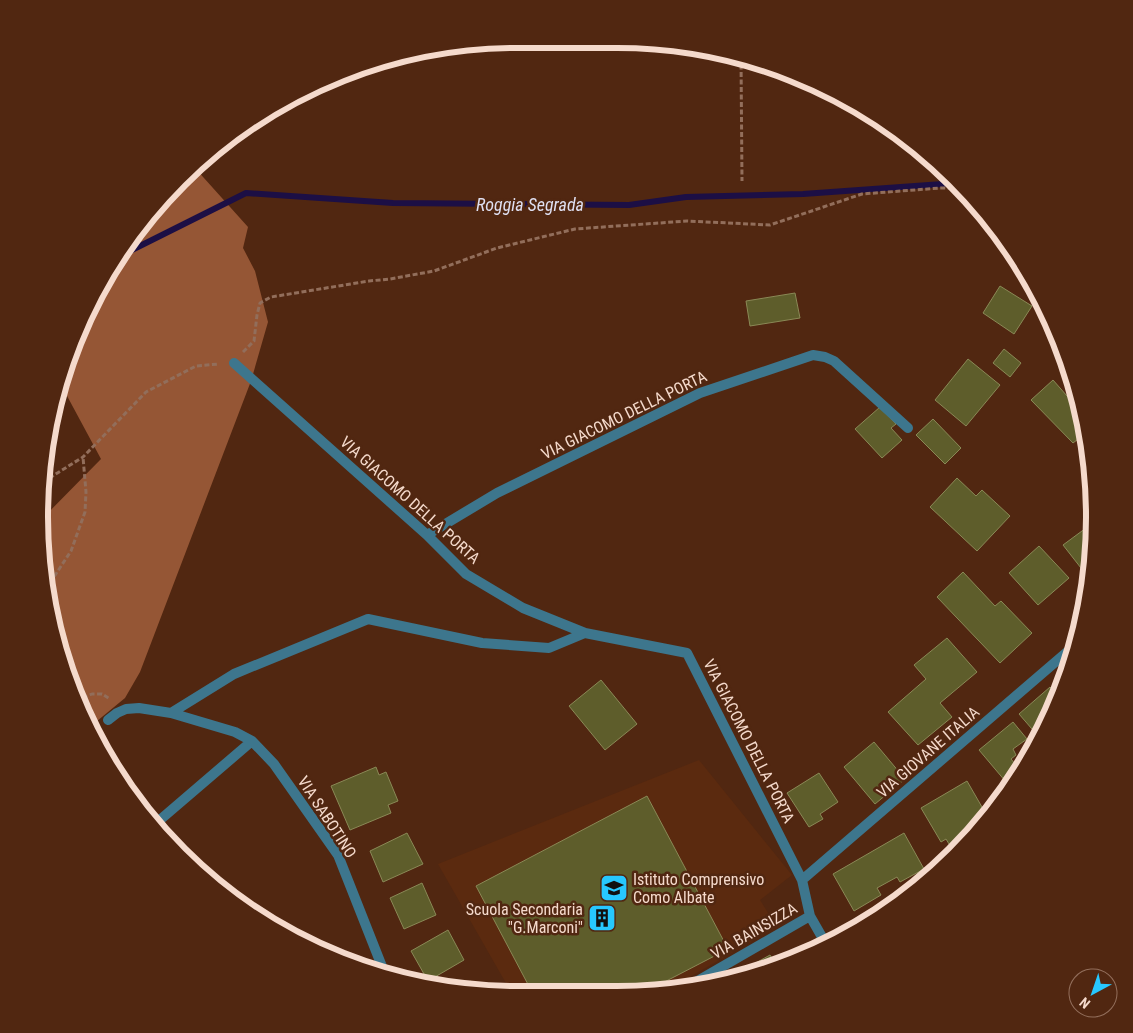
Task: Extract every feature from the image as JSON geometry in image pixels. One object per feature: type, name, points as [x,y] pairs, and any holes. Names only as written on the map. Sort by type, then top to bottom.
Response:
[{"type":"street","name":"VIA GIACOMO DELLA PORTA","points":[[427,535],[497,493],[700,393],[813,355],[825,356],[834,362],[908,428]]},
{"type":"street","name":"VIA GIACOMO DELLA PORTA","points":[[234,363],[427,535],[466,574],[523,608],[585,634],[687,653],[802,880]]},
{"type":"street","points":[[171,713],[234,674],[368,619],[482,643],[549,648],[585,634]]},
{"type":"street","name":"VIA GIOVANE ITALIA","points":[[802,880],[1065,654]]},
{"type":"street","name":"VIA SABOTINO","points":[[126,709],[139,708],[171,713],[235,732],[252,741],[274,764],[338,855],[382,966]]},
{"type":"street","points":[[108,720],[126,709]]},
{"type":"street","points":[[159,820],[252,741]]},
{"type":"street","points":[[802,880],[810,916],[822,938]]},
{"type":"street","name":"VIA BAINSIZZA","points":[[705,976],[810,916]]},
{"type":"path","points":[[741,64],[742,181]]},
{"type":"path","points":[[50,478],[83,457],[146,392],[196,366],[234,363],[254,341],[260,303],[271,297],[434,271],[497,248],[575,230],[687,221],[770,225],[862,194],[951,188]]},
{"type":"path","points":[[52,580],[71,551],[86,512],[83,457]]},
{"type":"path","points":[[84,698],[92,694],[102,694],[126,709]]},
{"type":"shaded area","points":[[199,172],[248,227],[243,248],[255,271],[268,322],[251,381],[140,672],[125,698],[95,722],[83,696],[63,638],[52,578],[48,516],[48,513],[101,459],[64,391],[72,366],[83,337],[110,282],[144,231],[164,207]]},
{"type":"shaded area","name":"Istituto Comprensivo Como Albate","points":[[699,760],[792,875],[760,900],[777,927],[685,980],[616,986],[516,986],[507,985],[438,864]]},
{"type":"building","points":[[1000,286],[1032,306],[1014,334],[983,313]]},
{"type":"building","points":[[795,293],[800,318],[750,326],[746,301]]},
{"type":"building","points":[[1004,349],[1021,363],[1010,377],[993,363]]},
{"type":"building","points":[[968,359],[1000,385],[966,426],[935,400]]},
{"type":"building","points":[[1053,380],[1071,401],[1078,439],[1073,443],[1031,400]]},
{"type":"building","points":[[880,407],[896,424],[891,428],[902,440],[882,458],[855,429]]},
{"type":"building","points":[[933,419],[961,448],[945,464],[916,435]]},
{"type":"building","points":[[957,478],[976,496],[982,490],[1010,516],[977,551],[930,507]]},
{"type":"building","points":[[1085,529],[1082,569],[1063,545]]},
{"type":"building","points":[[1039,546],[1069,578],[1038,605],[1009,573]]},
{"type":"building","points":[[963,572],[995,606],[1001,601],[1032,633],[1000,663],[937,597]]},
{"type":"building","points":[[947,638],[977,672],[940,703],[952,717],[918,745],[888,712],[926,679],[914,665]]},
{"type":"building","points":[[601,680],[637,724],[605,750],[569,706]]},
{"type":"building","points":[[1050,687],[1052,690],[1033,731],[1019,714]]},
{"type":"building","points":[[1013,722],[1027,739],[1013,749],[1016,755],[1011,759],[1015,764],[1004,780],[979,750]]},
{"type":"building","points":[[874,742],[905,779],[875,804],[844,767]]},
{"type":"building","points":[[376,767],[379,775],[386,772],[398,801],[388,805],[391,813],[350,830],[331,786]]},
{"type":"building","points":[[819,773],[838,802],[820,814],[823,819],[809,827],[787,793]]},
{"type":"building","points":[[967,781],[983,809],[950,846],[946,839],[941,842],[921,808]]},
{"type":"building","name":"Scuola Secondaria \"G.Marconi\"","points":[[647,796],[728,949],[664,982],[616,986],[529,986],[476,886]]},
{"type":"building","points":[[407,833],[423,864],[383,882],[370,851]]},
{"type":"building","points":[[904,833],[924,869],[900,882],[897,877],[877,888],[881,895],[854,911],[833,874]]},
{"type":"building","points":[[422,883],[436,915],[404,929],[390,898]]},
{"type":"building","points":[[448,930],[464,960],[434,978],[425,976],[411,951]]},
{"type":"building","points":[[770,955],[772,959],[767,961],[749,967]]},
{"type":"waterway","name":"Roggia Segrada","points":[[131,251],[246,193],[393,203],[629,205],[686,197],[803,194],[947,184]]},
{"type":"place","name":"Istituto Comprensivo Como Albate","points":[[614,888]]},
{"type":"place","name":"Scuola Secondaria \"G.Marconi\"","points":[[602,918]]}]
